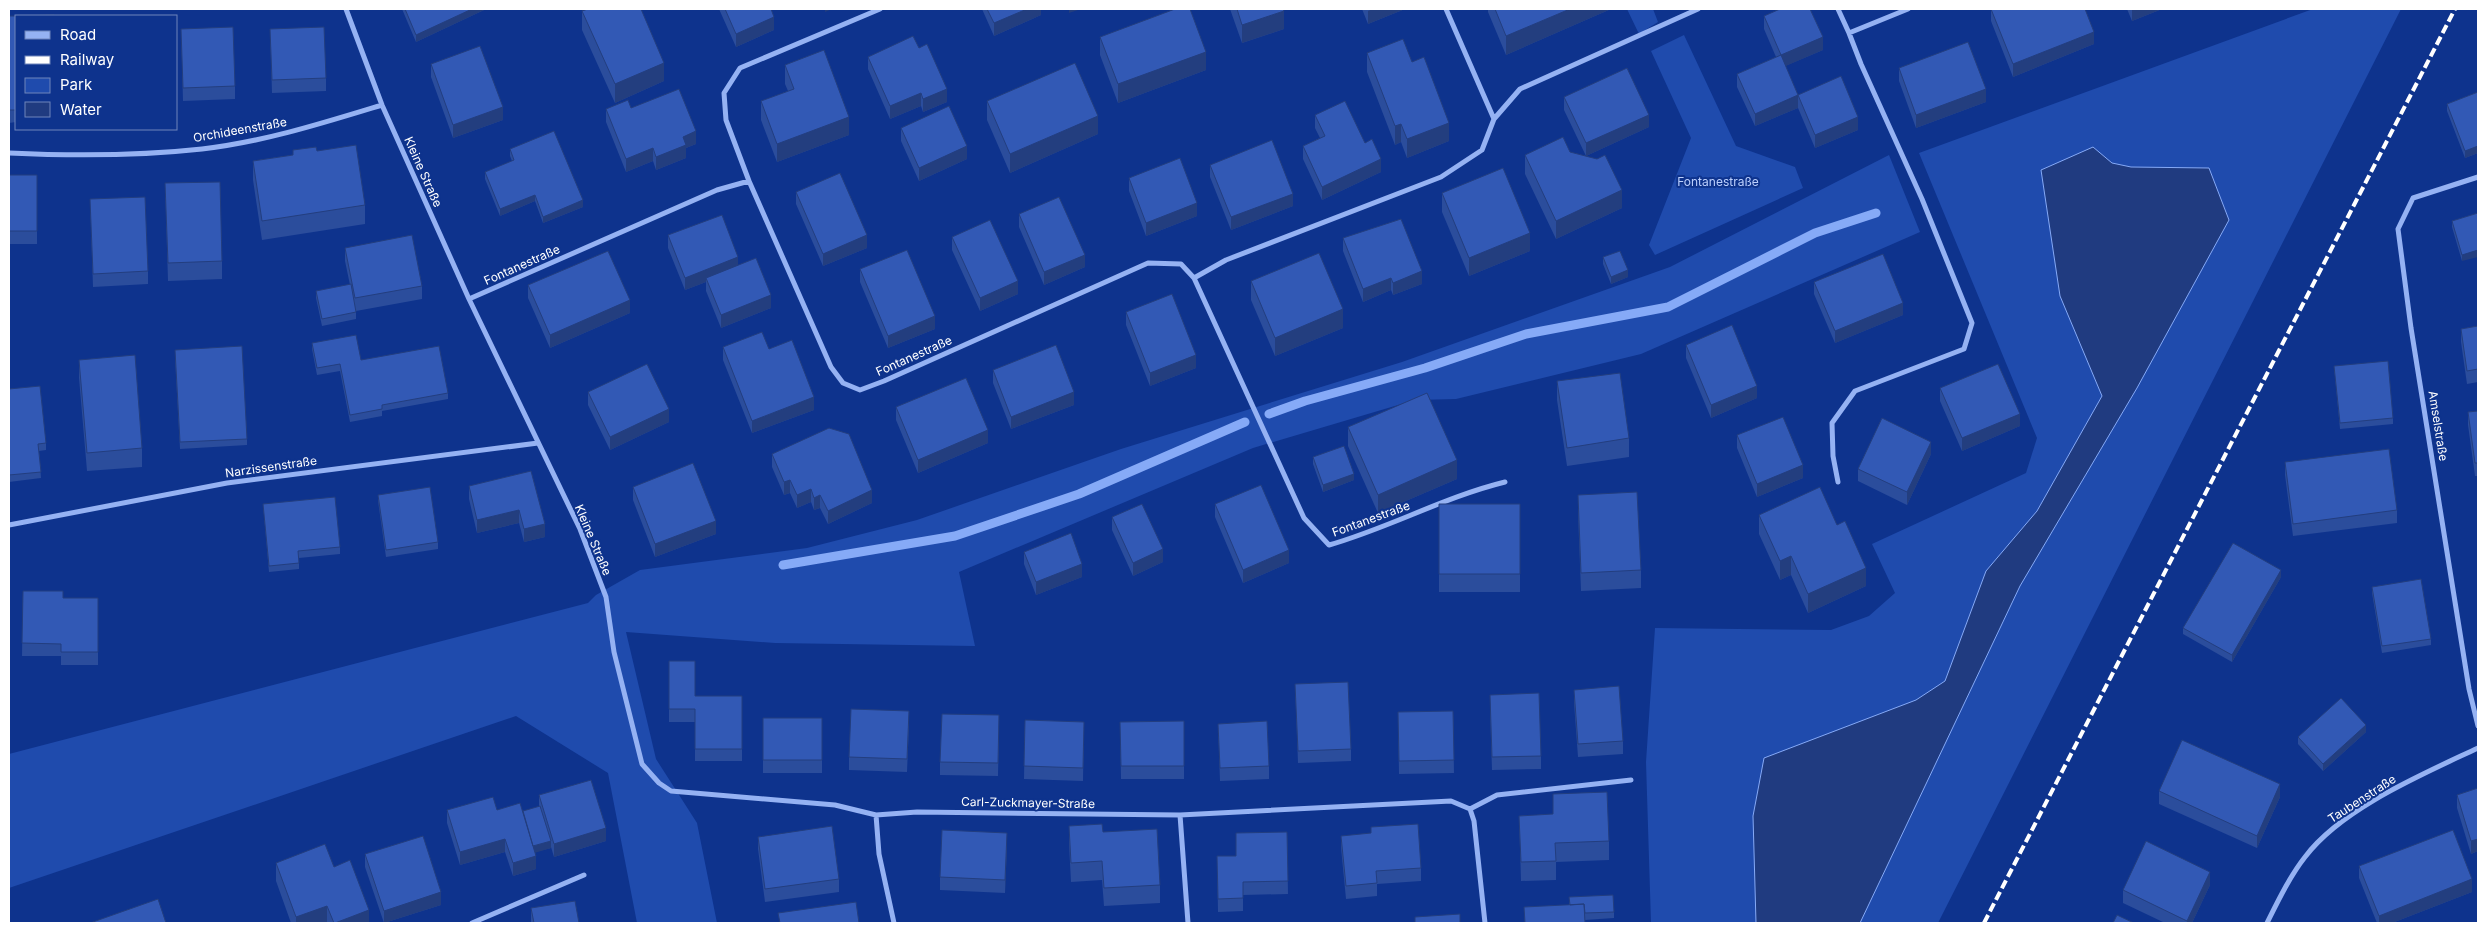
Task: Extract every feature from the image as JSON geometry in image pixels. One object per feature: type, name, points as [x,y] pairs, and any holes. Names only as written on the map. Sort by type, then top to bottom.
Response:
[{"type":"street","name":"Kleine Straße","points":[[346,9],[382,104],[470,298],[580,529],[606,597],[614,652],[642,764],[659,783],[671,791],[834,805],[876,815]]},
{"type":"street","name":"Fontanestraße","points":[[880,9],[740,68],[724,93],[726,120],[748,181],[831,367],[843,383],[860,390],[894,377],[1148,263],[1181,264],[1194,278],[1304,518],[1329,545],[1363,535],[1469,491],[1505,482]]},
{"type":"street","points":[[1446,9],[1494,119]]},
{"type":"street","points":[[1194,278],[1226,260],[1441,177],[1482,150],[1494,119],[1520,89],[1698,9]]},
{"type":"street","points":[[1838,9],[1922,199],[1972,324],[1964,349],[1855,391],[1832,423],[1833,456],[1838,482]]},
{"type":"street","points":[[1849,33],[1908,9]]},
{"type":"street","name":"Orchideenstraße","points":[[9,153],[77,156],[202,149],[304,129],[382,104]]},
{"type":"street","name":"Amselstraße","points":[[2478,177],[2413,198],[2398,229],[2469,689],[2478,726]]},
{"type":"street","name":"Fontanestraße","points":[[470,298],[717,190],[748,181]]},
{"type":"street","name":"Narzissenstraße","points":[[9,524],[227,483],[538,443]]},
{"type":"street","name":"Taubenstraße","points":[[2267,923],[2305,857],[2337,824],[2396,788],[2478,748]]},
{"type":"street","points":[[1484,923],[1474,821],[1470,809],[1497,795],[1631,780]]},
{"type":"street","name":"Carl-Zuckmayer-Straße","points":[[876,815],[917,812],[1180,815],[1451,801],[1470,809]]},
{"type":"street","points":[[876,815],[879,854],[894,923]]},
{"type":"street","points":[[1180,815],[1188,923]]},
{"type":"street","points":[[472,923],[584,875]]},
{"type":"green space","points":[[1627,9],[1653,9],[1658,22],[1639,34]]},
{"type":"green space","points":[[2313,9],[2401,9],[1938,923],[1651,923],[1646,762],[1655,628],[1831,630],[1869,616],[1895,593],[1872,544],[2026,473],[2037,438],[1919,153]]},
{"type":"green space","name":"Fontanestraße","points":[[1684,35],[1736,146],[1795,167],[1803,188],[1655,255],[1649,245],[1691,138],[1651,51]]},
{"type":"green space","points":[[1889,155],[1920,232],[1641,354],[1456,399],[1415,400],[1253,448],[959,572],[975,646],[775,643],[626,632],[656,759],[697,823],[717,923],[637,923],[608,773],[516,716],[9,888],[9,754],[588,603],[596,595],[640,570],[807,548],[917,520],[1121,449],[1402,362],[1670,267]]},
{"type":"water","points":[[2093,147],[2112,163],[2131,167],[2209,168],[2229,220],[2137,388],[2020,586],[1860,923],[1756,923],[1753,816],[1764,758],[1916,700],[1945,681],[1986,571],[2037,511],[2102,396],[2060,296],[2041,170]]},
{"type":"building","points":[[405,9],[472,9],[416,35]]},
{"type":"building","points":[[588,9],[641,9],[664,63],[615,84],[582,11]]},
{"type":"building","points":[[725,9],[771,9],[774,17],[736,34]]},
{"type":"building","points":[[987,9],[1027,9],[994,23]]},
{"type":"building","points":[[1175,9],[1190,9],[1206,52],[1118,84],[1100,37]]},
{"type":"building","points":[[1237,9],[1283,9],[1284,11],[1242,25]]},
{"type":"building","points":[[1495,9],[1570,9],[1506,36]]},
{"type":"building","points":[[1780,9],[1810,9],[1823,37],[1781,55],[1764,16]]},
{"type":"building","points":[[1991,9],[2085,9],[2094,32],[2013,64]]},
{"type":"building","points":[[9,16],[15,16],[15,110],[9,110]]},
{"type":"building","points":[[233,27],[235,86],[183,88],[181,29]]},
{"type":"building","points":[[324,27],[326,78],[272,80],[270,29]]},
{"type":"building","points":[[913,36],[919,48],[927,44],[947,89],[923,99],[921,93],[890,106],[868,57]]},
{"type":"building","points":[[1403,39],[1412,62],[1424,57],[1449,123],[1407,139],[1401,124],[1395,126],[1367,53]]},
{"type":"building","points":[[1968,42],[1986,89],[1916,115],[1899,68]]},
{"type":"building","points":[[480,46],[503,107],[453,125],[431,64]]},
{"type":"building","points":[[824,50],[849,117],[777,144],[761,101],[794,89],[785,65]]},
{"type":"building","points":[[1781,55],[1798,95],[1755,114],[1737,74]]},
{"type":"building","points":[[1075,63],[1098,116],[1010,154],[987,101]]},
{"type":"building","points":[[1627,68],[1649,115],[1586,143],[1564,97]]},
{"type":"building","points":[[1841,76],[1858,117],[1815,135],[1798,95]]},
{"type":"building","points":[[679,89],[696,131],[683,137],[686,145],[656,157],[653,148],[626,159],[606,109],[628,100],[631,108]]},
{"type":"building","points":[[2478,92],[2478,146],[2465,151],[2447,104]]},
{"type":"building","points":[[1345,101],[1365,143],[1372,139],[1381,159],[1322,187],[1303,146],[1325,136],[1315,115]]},
{"type":"building","points":[[949,106],[967,146],[919,168],[901,128]]},
{"type":"building","points":[[554,131],[583,200],[543,217],[535,195],[500,209],[485,172],[514,160],[510,149]]},
{"type":"building","points":[[1563,137],[1570,152],[1597,159],[1605,155],[1622,190],[1556,221],[1525,155]]},
{"type":"building","points":[[1272,140],[1293,194],[1231,217],[1210,165]]},
{"type":"building","points":[[356,145],[365,205],[262,221],[253,161],[293,155],[293,150],[316,147],[317,151]]},
{"type":"building","points":[[1180,158],[1197,203],[1146,223],[1129,178]]},
{"type":"building","points":[[1503,168],[1530,233],[1469,258],[1442,193]]},
{"type":"building","points":[[840,173],[867,235],[823,254],[796,192]]},
{"type":"building","points":[[9,175],[37,175],[37,231],[9,231]]},
{"type":"building","points":[[220,182],[222,261],[168,263],[165,183]]},
{"type":"building","points":[[145,197],[148,271],[93,274],[90,199]]},
{"type":"building","points":[[1059,197],[1085,255],[1044,272],[1019,214]]},
{"type":"building","points":[[2478,213],[2478,250],[2462,255],[2452,221]]},
{"type":"building","points":[[722,215],[738,257],[685,278],[668,235]]},
{"type":"building","points":[[1401,219],[1422,271],[1393,283],[1391,278],[1363,289],[1343,238]]},
{"type":"building","points":[[990,220],[1018,281],[980,298],[952,237]]},
{"type":"building","points":[[412,235],[422,286],[355,298],[345,248]]},
{"type":"building","points":[[907,250],[935,316],[888,336],[860,269]]},
{"type":"building","points":[[608,251],[630,300],[550,335],[528,285]]},
{"type":"building","points":[[1620,251],[1628,270],[1611,277],[1603,257]]},
{"type":"building","points":[[1319,253],[1343,309],[1275,338],[1251,281]]},
{"type":"building","points":[[1883,254],[1903,303],[1835,331],[1814,282]]},
{"type":"building","points":[[756,258],[771,295],[721,315],[706,278]]},
{"type":"building","points":[[351,284],[356,312],[322,319],[316,291]]},
{"type":"building","points":[[1172,294],[1196,355],[1150,373],[1126,312]]},
{"type":"building","points":[[1732,325],[1757,386],[1711,405],[1686,345]]},
{"type":"building","points":[[2478,326],[2478,369],[2467,371],[2461,329]]},
{"type":"building","points":[[762,332],[769,349],[792,340],[814,397],[752,421],[723,347]]},
{"type":"building","points":[[356,335],[361,360],[439,346],[448,393],[382,405],[382,409],[350,415],[340,364],[317,368],[312,343]]},
{"type":"building","points":[[1056,345],[1074,392],[1011,417],[993,370]]},
{"type":"building","points":[[242,346],[247,439],[180,442],[175,350]]},
{"type":"building","points":[[135,355],[142,448],[87,453],[79,360]]},
{"type":"building","points":[[2388,361],[2393,418],[2340,423],[2334,366]]},
{"type":"building","points":[[647,364],[669,409],[610,437],[588,392]]},
{"type":"building","points":[[1998,364],[2020,414],[1962,438],[1940,388]]},
{"type":"building","points":[[1620,373],[1629,438],[1567,448],[1557,381]]},
{"type":"building","points":[[966,378],[988,430],[918,460],[896,407]]},
{"type":"building","points":[[40,386],[46,443],[38,444],[41,472],[9,475],[9,389]]},
{"type":"building","points":[[1427,393],[1457,460],[1378,495],[1348,427]]},
{"type":"building","points":[[2478,411],[2478,463],[2475,463],[2468,412]]},
{"type":"building","points":[[1783,417],[1803,465],[1757,484],[1737,435]]},
{"type":"building","points":[[1882,418],[1931,442],[1907,492],[1858,469]]},
{"type":"building","points":[[829,428],[849,434],[872,490],[828,511],[820,495],[814,498],[811,489],[797,495],[790,480],[784,482],[772,454]]},
{"type":"building","points":[[1344,446],[1354,474],[1323,485],[1313,457]]},
{"type":"building","points":[[2389,449],[2397,510],[2293,524],[2285,462]]},
{"type":"building","points":[[693,463],[716,521],[655,544],[633,487]]},
{"type":"building","points":[[531,471],[545,524],[524,529],[519,510],[477,520],[469,486]]},
{"type":"building","points":[[1261,485],[1289,550],[1243,570],[1215,504]]},
{"type":"building","points":[[430,487],[438,542],[386,550],[378,495]]},
{"type":"building","points":[[1820,487],[1837,525],[1845,521],[1866,568],[1808,594],[1791,556],[1780,561],[1759,515]]},
{"type":"building","points":[[1637,492],[1641,570],[1581,573],[1578,495]]},
{"type":"building","points":[[335,497],[340,547],[298,551],[299,563],[269,566],[263,504]]},
{"type":"building","points":[[1142,504],[1163,549],[1133,563],[1112,517]]},
{"type":"building","points":[[1439,504],[1520,504],[1520,574],[1439,574]]},
{"type":"building","points":[[1071,533],[1082,564],[1036,582],[1024,552]]},
{"type":"building","points":[[2233,543],[2281,570],[2232,655],[2183,628]]},
{"type":"building","points":[[2421,579],[2431,639],[2382,646],[2372,587]]},
{"type":"building","points":[[23,591],[63,591],[63,598],[98,598],[98,652],[61,652],[61,644],[22,643]]},
{"type":"building","points":[[669,661],[695,661],[695,696],[742,696],[742,749],[695,749],[695,709],[669,709]]},
{"type":"building","points":[[1348,682],[1351,749],[1298,751],[1295,684]]},
{"type":"building","points":[[1619,686],[1623,741],[1578,744],[1574,690]]},
{"type":"building","points":[[1539,693],[1541,756],[1492,757],[1490,695]]},
{"type":"building","points":[[2341,698],[2366,725],[2323,764],[2298,737]]},
{"type":"building","points":[[851,709],[909,711],[907,759],[849,757]]},
{"type":"building","points":[[1453,711],[1454,760],[1399,761],[1398,712]]},
{"type":"building","points":[[942,714],[999,715],[998,763],[940,762]]},
{"type":"building","points":[[763,718],[822,718],[822,760],[763,760]]},
{"type":"building","points":[[1025,720],[1084,722],[1083,768],[1024,766]]},
{"type":"building","points":[[1184,721],[1184,766],[1121,766],[1120,722]]},
{"type":"building","points":[[1267,721],[1269,766],[1220,768],[1218,724]]},
{"type":"building","points":[[2182,740],[2280,784],[2257,836],[2159,791]]},
{"type":"building","points":[[591,780],[606,828],[554,844],[539,795]]},
{"type":"building","points":[[2478,788],[2478,839],[2471,841],[2457,795]]},
{"type":"building","points":[[1607,792],[1609,841],[1555,843],[1556,861],[1521,862],[1519,816],[1553,814],[1553,794]]},
{"type":"building","points":[[493,797],[497,810],[520,803],[536,856],[513,863],[505,839],[460,852],[447,810]]},
{"type":"building","points":[[540,806],[551,841],[533,846],[523,811]]},
{"type":"building","points":[[1102,824],[1103,832],[1157,829],[1160,885],[1104,888],[1102,861],[1071,863],[1069,826]]},
{"type":"building","points":[[1418,824],[1421,868],[1376,871],[1377,883],[1346,886],[1341,836],[1371,833],[1371,827]]},
{"type":"building","points":[[832,826],[839,879],[765,889],[758,837]]},
{"type":"building","points":[[942,830],[1007,833],[1005,880],[940,877]]},
{"type":"building","points":[[2453,830],[2472,879],[2379,916],[2359,866]]},
{"type":"building","points":[[1287,832],[1288,881],[1243,882],[1243,898],[1218,899],[1217,856],[1236,856],[1236,833]]},
{"type":"building","points":[[423,836],[441,892],[384,911],[365,854]]},
{"type":"building","points":[[2146,841],[2210,872],[2187,921],[2123,890]]},
{"type":"building","points":[[325,844],[334,867],[350,860],[369,910],[335,923],[327,906],[296,917],[276,863]]},
{"type":"building","points":[[1613,895],[1614,912],[1585,913],[1584,904],[1570,905],[1569,897]]},
{"type":"building","points":[[158,899],[166,923],[90,923]]},
{"type":"building","points":[[575,901],[579,923],[534,923],[531,908]]},
{"type":"building","points":[[856,902],[859,923],[780,923],[778,913]]},
{"type":"building","points":[[1584,904],[1585,923],[1525,923],[1524,907]]},
{"type":"building","points":[[1460,914],[1460,923],[1415,923],[1415,917]]},
{"type":"building","points":[[2117,915],[2134,923],[2113,923]]},
{"type":"waterway","points":[[1269,414],[1305,401],[1425,368],[1526,334],[1668,307],[1815,233],[1876,213]]},
{"type":"waterway","points":[[783,565],[955,536],[1079,494],[1245,422]]},
{"type":"railway","points":[[1984,923],[2455,9]]}]
